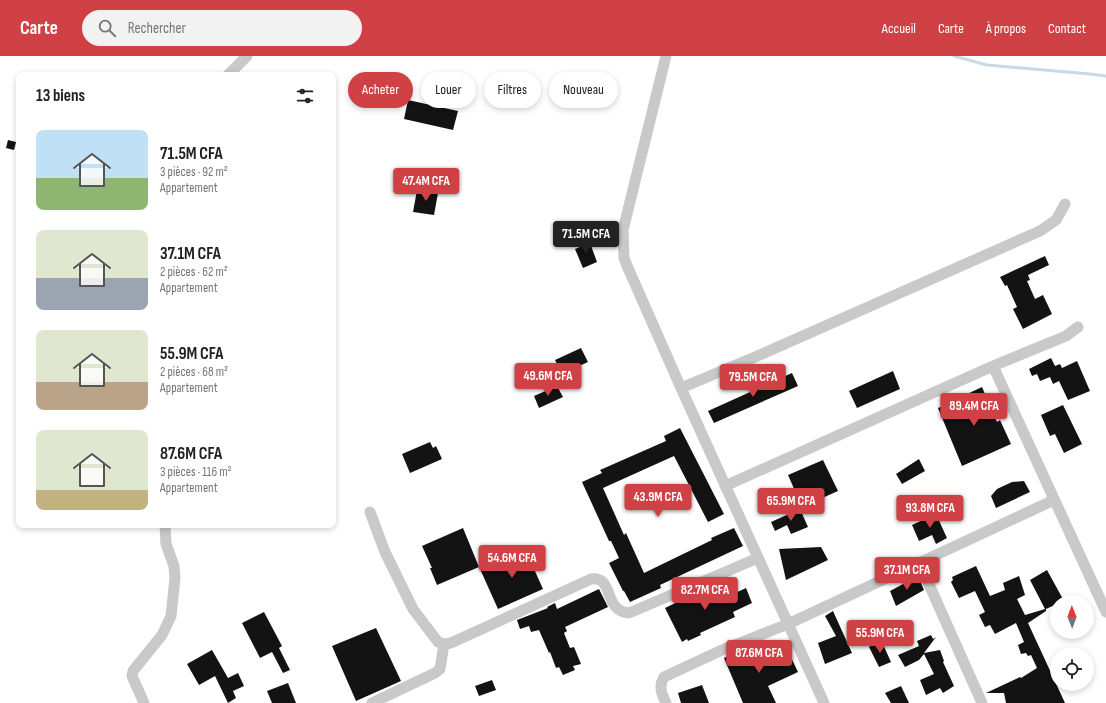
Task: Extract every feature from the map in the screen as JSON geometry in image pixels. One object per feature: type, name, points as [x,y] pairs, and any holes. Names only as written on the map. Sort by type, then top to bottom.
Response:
[{"type":"street","points":[[231,72],[247,56]]},
{"type":"street","points":[[666,56],[623,230],[624,258],[725,486],[824,703]]},
{"type":"street","points":[[681,388],[763,354],[1040,231],[1056,220],[1065,204]]},
{"type":"street","points":[[725,486],[992,366],[1066,336],[1078,327]]},
{"type":"street","points":[[992,366],[1106,612]]},
{"type":"street","points":[[666,703],[660,690],[660,682],[664,677],[722,650],[788,624],[1054,500]]},
{"type":"street","points":[[370,512],[385,552],[413,609],[438,642],[444,644],[452,643],[591,578],[598,578],[604,582],[614,606],[621,612],[629,613],[758,558]]},
{"type":"street","points":[[144,703],[132,676],[133,671],[162,635],[171,616],[174,599],[174,566],[166,544],[165,528]]},
{"type":"street","points":[[919,562],[982,703]]},
{"type":"street","points":[[372,703],[435,674],[440,669],[444,644]]},
{"type":"building","points":[[413,101],[421,103],[421,108],[444,108],[458,111],[453,130],[404,119],[406,108],[413,108]]},
{"type":"building","points":[[8,140],[16,142],[14,150],[6,148]]},
{"type":"building","points":[[417,190],[438,193],[434,215],[413,212]]},
{"type":"building","points":[[590,243],[597,262],[583,268],[575,249]]},
{"type":"building","points":[[1045,256],[1049,265],[1028,275],[1030,280],[1027,281],[1035,299],[1043,295],[1052,314],[1023,329],[1013,309],[1017,307],[1007,285],[1005,286],[1000,277]]},
{"type":"building","points":[[581,348],[588,362],[562,374],[555,360]]},
{"type":"building","points":[[1051,358],[1055,366],[1060,364],[1062,368],[1077,361],[1090,391],[1068,400],[1059,381],[1053,384],[1050,377],[1040,381],[1037,374],[1032,376],[1029,369]]},
{"type":"building","points":[[893,371],[900,389],[857,408],[849,391]]},
{"type":"building","points":[[792,373],[798,386],[714,423],[708,411]]},
{"type":"building","points":[[557,386],[563,397],[539,408],[534,396]]},
{"type":"building","points":[[982,387],[997,422],[1000,420],[1011,444],[962,466],[938,408],[965,397],[965,395]]},
{"type":"building","points":[[1063,405],[1082,444],[1064,453],[1055,434],[1050,436],[1041,415]]},
{"type":"building","points":[[680,428],[724,514],[708,522],[674,456],[603,488],[624,535],[626,533],[644,573],[712,540],[711,538],[734,528],[743,546],[660,585],[661,588],[630,602],[609,563],[619,558],[611,541],[609,541],[582,482],[602,473],[600,470],[666,441],[664,436]]},
{"type":"building","points":[[430,442],[433,448],[436,446],[442,459],[410,473],[402,454]]},
{"type":"building","points":[[919,459],[925,471],[902,484],[896,474]]},
{"type":"building","points":[[823,460],[838,491],[802,507],[788,475]]},
{"type":"building","points":[[1024,481],[1030,492],[996,508],[991,496],[997,489],[1012,482]]},
{"type":"building","points":[[800,509],[808,527],[791,534],[787,525],[775,531],[771,522]]},
{"type":"building","points":[[936,514],[947,538],[936,544],[932,535],[919,541],[912,525]]},
{"type":"building","points":[[463,528],[479,567],[437,585],[430,568],[432,568],[422,546]]},
{"type":"building","points":[[821,547],[828,560],[786,580],[779,549]]},
{"type":"building","points":[[525,549],[543,589],[498,609],[480,569]]},
{"type":"building","points":[[976,566],[990,596],[1005,590],[1003,583],[1019,576],[1025,595],[1017,599],[1025,615],[1045,609],[1030,580],[1047,570],[1061,595],[1050,595],[1050,607],[1028,623],[1050,671],[1050,691],[1059,691],[1065,703],[1006,703],[1004,693],[986,693],[1020,677],[1021,678],[1037,668],[1031,655],[1028,656],[1026,653],[1021,654],[1018,645],[1024,642],[1016,623],[995,634],[990,625],[985,627],[979,615],[985,612],[975,591],[959,598],[951,582],[953,580],[952,577]]},
{"type":"building","points":[[918,576],[924,590],[896,606],[890,591]]},
{"type":"building","points":[[717,583],[722,594],[727,591],[729,596],[746,588],[752,603],[733,612],[735,617],[700,633],[701,635],[682,642],[665,608]]},
{"type":"building","points":[[599,589],[608,607],[565,627],[567,631],[564,633],[570,648],[574,647],[581,664],[573,666],[575,670],[563,675],[559,667],[556,668],[539,630],[531,632],[529,626],[520,629],[517,620],[548,608],[547,607],[555,603],[557,609]]},
{"type":"building","points":[[833,611],[852,653],[825,664],[818,643],[836,636],[825,616]]},
{"type":"building","points":[[264,612],[282,646],[279,648],[290,670],[283,673],[272,652],[260,658],[242,623]]},
{"type":"building","points":[[376,628],[401,681],[356,701],[332,646]]},
{"type":"building","points":[[931,635],[933,639],[936,637],[924,653],[940,650],[944,661],[943,662],[954,686],[943,693],[940,688],[926,695],[920,680],[934,674],[924,654],[919,660],[905,667],[898,655],[919,646],[917,641]]},
{"type":"building","points":[[881,640],[891,662],[879,667],[869,647]]},
{"type":"building","points":[[755,645],[762,662],[787,649],[798,672],[768,686],[776,703],[743,703],[724,658]]},
{"type":"building","points":[[212,650],[228,678],[238,673],[244,686],[233,691],[236,698],[228,703],[215,676],[199,685],[187,664]]},
{"type":"building","points":[[492,680],[496,690],[479,696],[475,686]]},
{"type":"building","points":[[288,683],[296,703],[272,703],[267,691]]},
{"type":"building","points":[[702,685],[709,703],[681,703],[678,693]]},
{"type":"building","points":[[901,686],[909,703],[891,703],[885,693]]},
{"type":"waterway","points":[[954,56],[987,65],[1106,76]]}]
